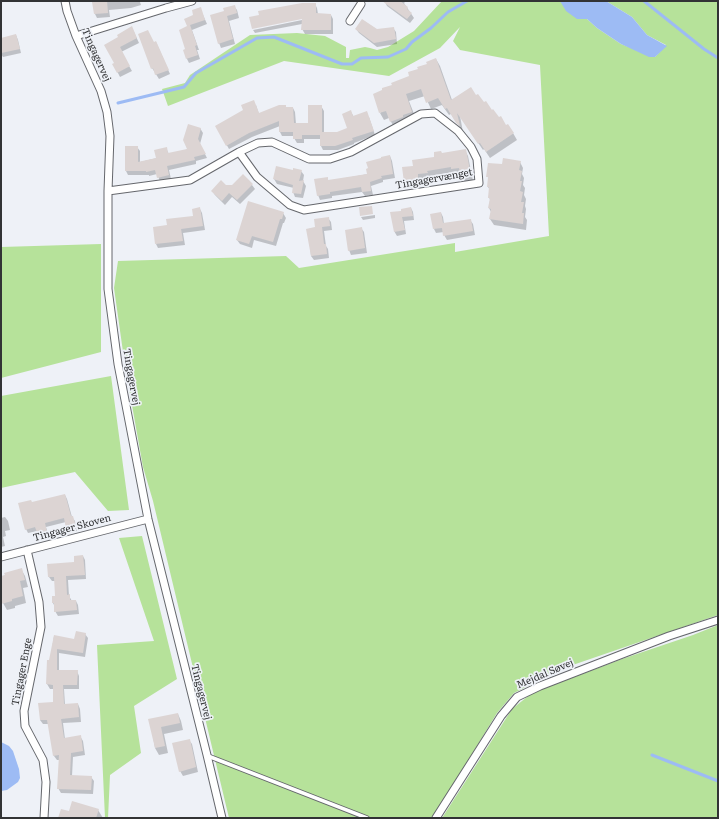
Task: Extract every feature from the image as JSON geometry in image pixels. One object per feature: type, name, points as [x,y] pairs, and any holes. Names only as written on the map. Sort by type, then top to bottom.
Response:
[{"type":"street","name":"Tingagervej","points":[[65,1],[76,36],[101,91],[107,112],[110,136],[108,192],[108,289],[118,364],[148,519],[222,818]]},
{"type":"street","points":[[76,36],[192,1]]},
{"type":"street","points":[[350,20],[360,2]]},
{"type":"street","name":"Tingagervænget","points":[[108,192],[190,180],[239,152],[258,143],[272,142],[310,159],[330,159],[351,152],[421,114],[435,113],[458,131],[471,147],[477,159],[479,183],[304,210],[290,205],[257,177],[239,152]]},
{"type":"street","name":"Tingager Skoven","points":[[1,557],[148,519]]},
{"type":"street","name":"Tingager Enge","points":[[27,550],[40,602],[41,627],[24,711],[25,726],[43,760],[46,782],[44,818]]},
{"type":"street","name":"Mejdal Søvej","points":[[436,818],[501,716],[517,697],[540,686],[668,636],[718,620]]},
{"type":"lane","points":[[207,755],[367,818]]},
{"type":"green space","points":[[442,1],[561,1],[621,44],[655,57],[666,45],[647,35],[632,17],[606,1],[718,1],[718,615],[564,668],[514,693],[497,713],[433,818],[229,818],[153,501],[143,467],[125,366],[114,288],[118,261],[286,256],[299,268],[455,243],[455,252],[549,236],[540,65],[460,50],[453,41],[460,27],[440,48],[389,76],[284,61],[168,106],[162,89],[185,83],[190,75],[250,35],[297,33],[325,36],[346,47],[346,58],[349,58],[350,50],[365,47],[377,50],[388,47],[414,31]]},
{"type":"green space","points":[[101,244],[101,352],[1,378],[1,247]]},
{"type":"green space","points":[[111,376],[129,510],[108,511],[75,472],[1,488],[1,396]]},
{"type":"green space","points":[[142,536],[177,679],[134,706],[141,753],[110,775],[108,818],[105,818],[97,645],[154,641],[119,538]]},
{"type":"green space","points":[[718,625],[718,818],[442,818],[512,709],[532,693]]},
{"type":"water","points":[[560,1],[606,1],[632,17],[647,35],[667,46],[655,57],[649,57],[621,44],[597,28],[587,19],[577,19],[566,11]]},
{"type":"water","points":[[1,742],[9,746],[13,751],[19,769],[20,778],[18,782],[7,790],[1,791]]},
{"type":"building","points":[[107,1],[108,13],[94,14],[92,2]]},
{"type":"building","points":[[382,1],[400,1],[408,7],[407,9],[412,13],[407,19]]},
{"type":"building","points":[[302,3],[316,3],[316,13],[331,14],[331,30],[301,30],[302,19],[252,29],[249,17],[259,15],[258,11]]},
{"type":"building","points":[[235,5],[237,13],[227,16],[233,39],[218,44],[210,15],[224,11],[223,8]]},
{"type":"building","points":[[201,7],[205,20],[190,25],[197,45],[195,46],[198,55],[186,59],[183,50],[185,49],[179,30],[187,26],[184,19],[193,15],[192,10]]},
{"type":"building","points":[[362,19],[377,29],[394,27],[396,39],[374,43],[355,29]]},
{"type":"building","points":[[132,26],[137,38],[120,47],[130,66],[117,73],[112,64],[114,63],[104,45],[118,37],[117,35]]},
{"type":"building","points":[[148,30],[154,42],[156,41],[169,70],[155,75],[153,68],[151,69],[138,34]]},
{"type":"building","points":[[16,34],[20,49],[1,53],[1,38]]},
{"type":"building","points":[[436,58],[451,100],[471,87],[476,95],[478,94],[484,102],[486,101],[499,117],[501,116],[506,125],[508,124],[514,133],[486,152],[480,143],[478,144],[457,113],[460,126],[456,123],[447,108],[445,109],[438,98],[426,103],[421,89],[406,94],[412,112],[390,122],[386,111],[379,113],[373,94],[382,90],[382,88],[392,85],[391,83],[409,76],[408,72],[418,69],[417,67],[427,64],[426,62]]},
{"type":"building","points":[[254,100],[259,113],[279,105],[293,107],[294,123],[308,123],[308,105],[322,105],[322,132],[337,132],[347,128],[342,114],[351,110],[353,116],[367,111],[374,131],[352,138],[353,140],[335,146],[320,146],[320,135],[302,135],[302,139],[293,139],[293,132],[279,132],[279,121],[249,133],[226,146],[215,126],[243,110],[241,105]]},
{"type":"building","points":[[188,124],[201,128],[198,139],[206,154],[194,157],[195,160],[167,166],[169,175],[157,178],[155,170],[146,172],[125,171],[125,146],[138,146],[138,162],[156,158],[154,150],[167,147],[168,153],[187,149],[183,140]]},
{"type":"building","points":[[466,149],[471,176],[461,177],[459,168],[451,169],[451,167],[427,171],[428,173],[418,174],[418,180],[404,182],[402,167],[413,166],[412,160],[434,157],[434,152],[441,151],[442,153]]},
{"type":"building","points":[[390,155],[393,174],[381,176],[382,178],[370,182],[371,191],[362,192],[361,187],[330,192],[330,194],[317,196],[314,179],[328,177],[328,180],[367,174],[366,169],[368,168],[366,162]]},
{"type":"building","points":[[503,158],[521,161],[519,170],[522,171],[520,191],[523,192],[521,202],[524,202],[522,213],[524,213],[523,224],[489,219],[491,209],[488,208],[490,198],[488,198],[488,177],[486,177],[488,163],[502,164]]},
{"type":"building","points":[[276,166],[293,170],[293,168],[302,170],[299,181],[304,180],[301,194],[292,193],[293,185],[273,179]]},
{"type":"building","points":[[243,174],[253,184],[237,200],[229,193],[222,201],[211,191],[221,180],[226,185],[232,185]]},
{"type":"building","points":[[248,201],[284,212],[282,219],[280,219],[273,242],[252,236],[249,244],[236,240]]},
{"type":"building","points":[[372,206],[373,214],[360,216],[359,207]]},
{"type":"building","points":[[200,207],[203,226],[181,229],[183,241],[155,244],[153,227],[167,225],[166,219],[193,216],[192,209]]},
{"type":"building","points":[[411,207],[413,216],[402,217],[405,230],[394,232],[390,212],[401,211],[401,209]]},
{"type":"building","points":[[441,212],[443,223],[471,219],[473,231],[443,236],[442,228],[433,229],[430,214]]},
{"type":"building","points":[[329,217],[330,226],[322,227],[327,254],[311,256],[306,229],[315,227],[314,219]]},
{"type":"building","points":[[362,227],[365,248],[348,251],[345,230]]},
{"type":"building","points":[[65,494],[71,516],[73,516],[76,527],[66,529],[64,518],[45,523],[47,532],[38,535],[35,527],[25,530],[18,503],[31,500],[32,502]]},
{"type":"building","points":[[83,555],[85,575],[66,576],[67,595],[70,594],[70,600],[76,600],[77,610],[54,612],[52,596],[55,596],[54,577],[48,577],[47,564],[74,562],[74,556]]},
{"type":"building","points":[[22,568],[25,580],[20,581],[23,596],[1,604],[1,576],[5,575],[4,573]]},
{"type":"building","points":[[76,631],[86,633],[83,653],[57,649],[57,670],[78,670],[77,685],[63,685],[64,704],[78,703],[79,717],[61,719],[64,738],[81,735],[83,751],[71,753],[70,775],[92,776],[91,790],[57,789],[59,755],[53,756],[47,720],[40,720],[38,703],[53,702],[53,685],[46,684],[47,660],[49,660],[54,635],[74,639]]},
{"type":"building","points":[[178,713],[180,723],[161,727],[165,746],[155,748],[148,719]]},
{"type":"building","points":[[190,739],[196,767],[179,772],[172,743]]},
{"type":"building","points":[[72,801],[99,809],[96,818],[58,818],[61,809],[69,811]]},
{"type":"waterway","points":[[118,103],[184,87],[196,73],[257,38],[274,37],[342,64],[352,64],[361,58],[388,57],[406,49],[412,42],[431,28],[448,12],[467,1]]},
{"type":"waterway","points":[[644,1],[704,49],[718,58]]},
{"type":"waterway","points":[[652,755],[718,781]]}]
